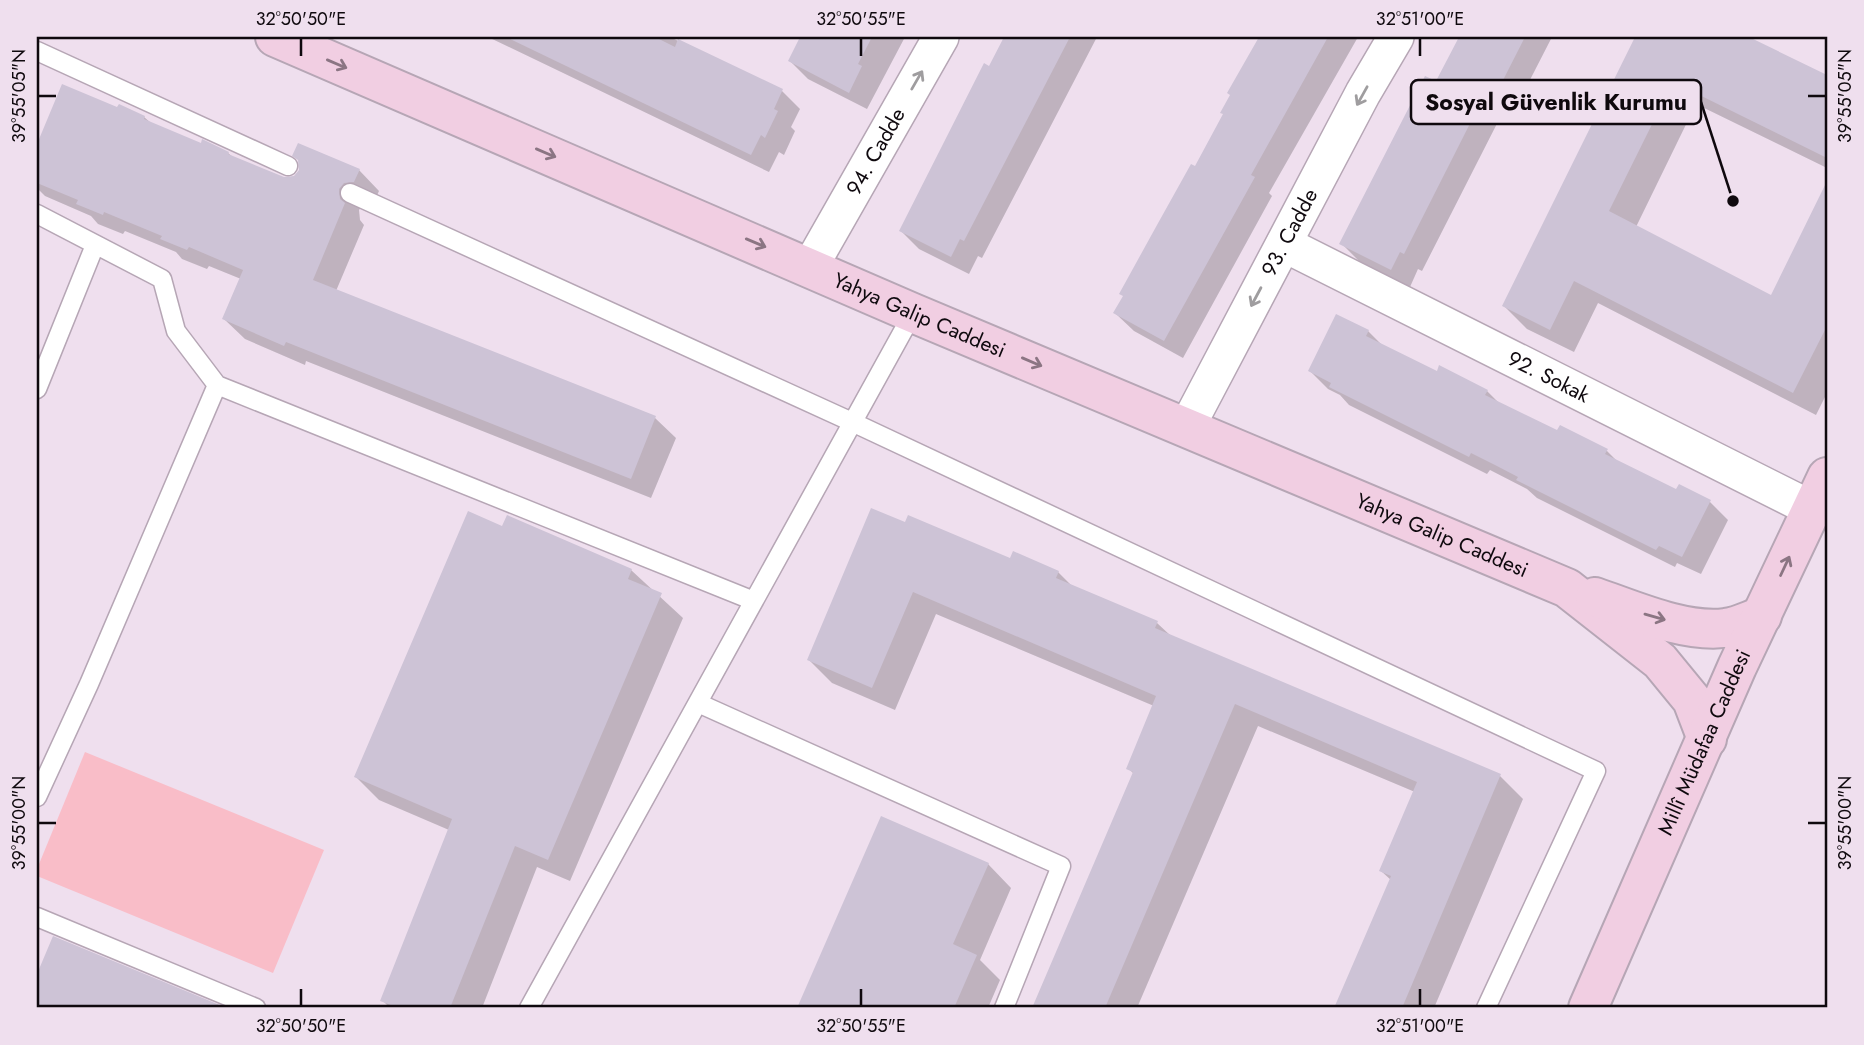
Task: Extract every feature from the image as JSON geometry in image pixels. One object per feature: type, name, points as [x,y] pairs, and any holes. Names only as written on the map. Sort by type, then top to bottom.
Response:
[{"type":"street","name":"Yahya Galip Caddesi","points":[[275,37],[913,313],[1567,588],[1688,626],[1725,628],[1762,616]]},
{"type":"street","name":"94. Cadde","points":[[810,267],[941,37]]},
{"type":"street","name":"93. Cadde","points":[[1187,427],[1395,37]]},
{"type":"street","name":"92. Sokak","points":[[1284,244],[1820,493]]},
{"type":"street","name":"Millî Müdafaa Caddesi","points":[[1598,1006],[1737,667],[1820,493]]},
{"type":"street","name":"Yahya Galip Caddesi","points":[[1567,588],[1660,661],[1692,700],[1707,739]]},
{"type":"lane","points":[[37,51],[288,166]]},
{"type":"lane","points":[[349,193],[852,422],[1596,771],[1486,1008]]},
{"type":"lane","points":[[37,214],[162,279],[176,331],[217,385],[754,601]]},
{"type":"lane","points":[[37,389],[95,245]]},
{"type":"lane","points":[[529,1008],[913,313]]},
{"type":"lane","points":[[37,797],[89,684],[217,385]]},
{"type":"lane","points":[[698,703],[1060,866],[1004,1008]]},
{"type":"lane","points":[[37,918],[256,1008]]},
{"type":"shaded area","points":[[85,752],[324,850],[273,973],[37,876],[37,869]]},
{"type":"building","points":[[506,37],[655,37],[675,47],[678,39],[783,89],[774,109],[778,111],[765,138],[761,135],[751,155]]},
{"type":"building","points":[[800,37],[872,37],[858,64],[862,66],[849,93],[788,61]]},
{"type":"building","points":[[1004,37],[1070,37],[964,241],[960,239],[951,257],[899,231],[984,63],[989,66]]},
{"type":"building","points":[[1259,37],[1328,37],[1251,175],[1255,177],[1164,341],[1113,313],[1123,296],[1119,294],[1157,225],[1191,164],[1195,166],[1223,114],[1220,113],[1230,95],[1227,93]]},
{"type":"building","points":[[1459,37],[1525,37],[1498,90],[1489,86],[1404,254],[1400,252],[1391,270],[1339,244],[1425,76],[1436,81]]},
{"type":"building","points":[[1635,37],[1749,37],[1827,75],[1827,158],[1673,82],[1609,211],[1771,295],[1827,181],[1827,326],[1793,393],[1574,281],[1550,330],[1502,306]]},
{"type":"building","points":[[62,84],[117,107],[119,104],[145,116],[144,119],[201,143],[202,139],[229,152],[228,154],[284,177],[294,176],[299,170],[298,160],[292,156],[298,143],[360,169],[354,182],[344,183],[339,189],[340,199],[345,203],[313,280],[656,416],[631,479],[286,342],[284,346],[222,319],[243,270],[189,247],[187,250],[160,239],[162,236],[104,212],[103,215],[76,204],[78,200],[37,183],[37,144]]},
{"type":"building","points":[[1336,314],[1369,330],[1366,336],[1437,371],[1439,365],[1488,390],[1485,395],[1557,430],[1560,425],[1608,449],[1605,454],[1676,489],[1679,484],[1711,500],[1682,557],[1659,546],[1656,550],[1516,480],[1518,477],[1471,453],[1469,457],[1329,387],[1331,383],[1308,371]]},
{"type":"building","points":[[871,508],[905,522],[908,515],[1010,558],[1013,551],[1059,571],[1056,578],[1158,621],[1155,628],[1501,774],[1402,1008],[1334,1008],[1391,876],[1379,871],[1417,782],[1235,704],[1105,1008],[1032,1008],[1133,772],[1126,769],[1156,696],[913,592],[872,688],[807,660]]},
{"type":"building","points":[[468,511],[502,526],[507,515],[632,569],[628,579],[662,593],[548,860],[515,846],[450,1008],[399,1008],[380,1001],[452,819],[354,777]]},
{"type":"building","points":[[881,816],[989,863],[953,944],[977,955],[954,1008],[797,1008]]},
{"type":"building","points":[[53,936],[227,1008],[37,1008],[37,974]]},
{"type":"place","name":"Sosyal Güvenlik Kurumu","points":[[1733,201]]}]
